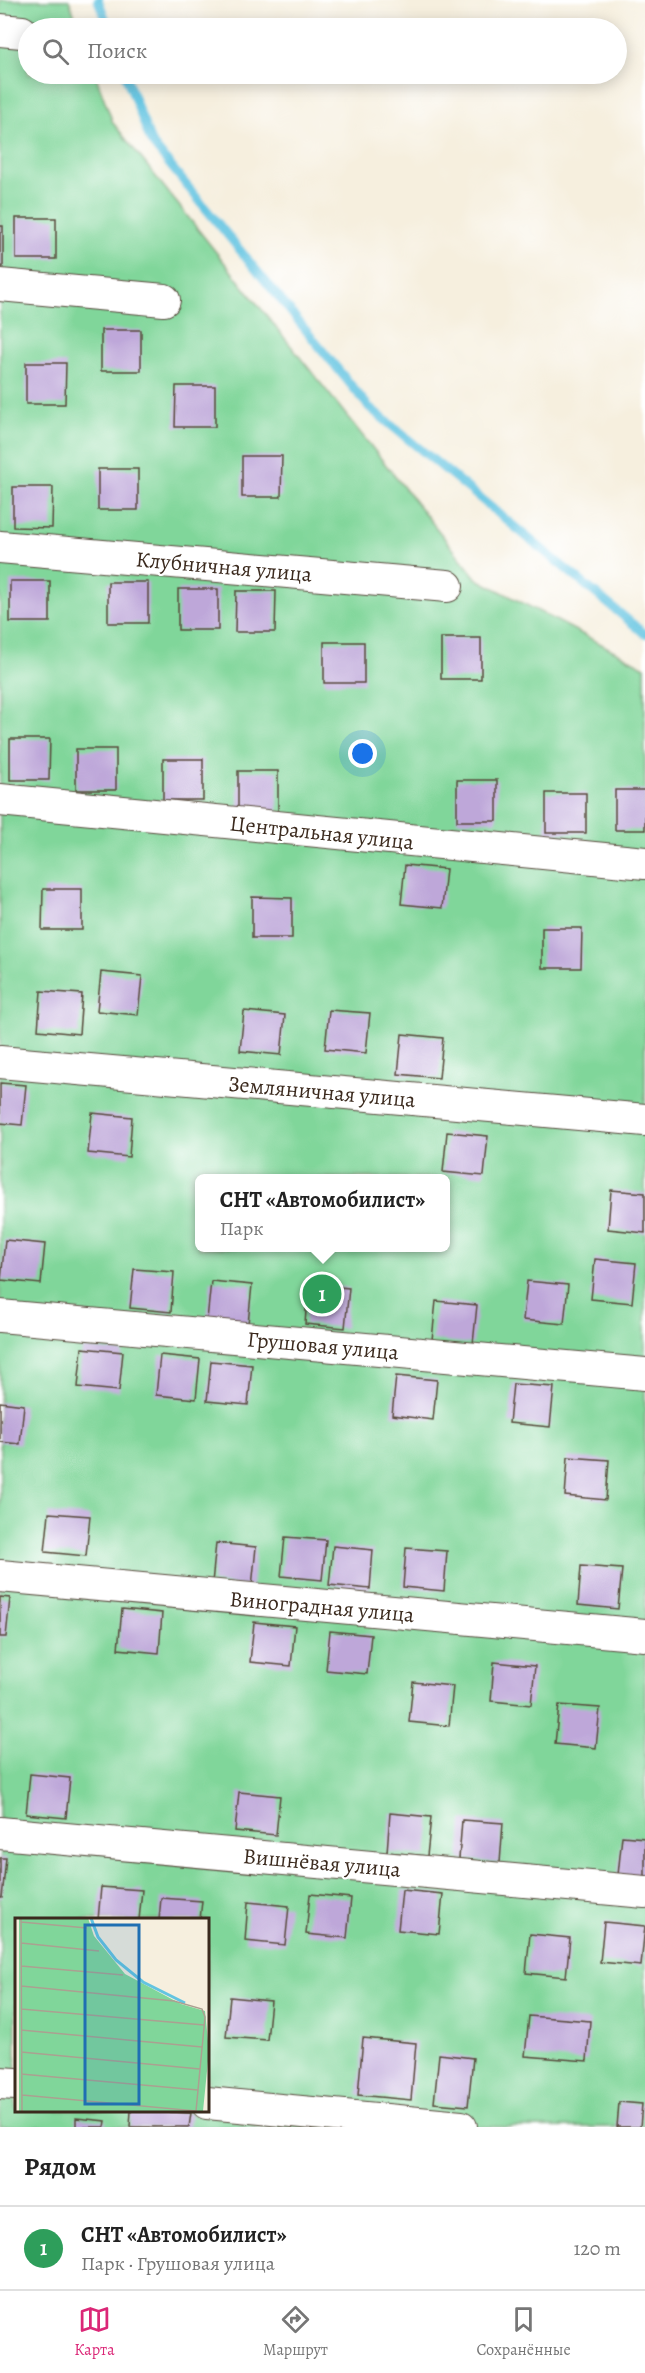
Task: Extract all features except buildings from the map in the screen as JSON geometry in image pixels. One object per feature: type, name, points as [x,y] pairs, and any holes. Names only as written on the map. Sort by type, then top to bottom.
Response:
[{"type":"street","points":[[0,285],[164,300]]},
{"type":"street","name":"Клубничная улица","points":[[0,547],[447,586]]},
{"type":"street","name":"Центральная улица","points":[[0,800],[645,863]]},
{"type":"street","name":"Земляничная улица","points":[[0,1062],[645,1120]]},
{"type":"street","name":"Грушовая улица","points":[[0,1316],[645,1374]]},
{"type":"street","name":"Виноградная улица","points":[[0,1576],[645,1635]]},
{"type":"street","name":"Вишнёвая улица","points":[[0,1833],[645,1892]]},
{"type":"street","points":[[0,2083],[15,2084]]},
{"type":"street","points":[[208,2103],[461,2127]]},
{"type":"green space","points":[[0,0],[69,0],[75,18],[18,18],[18,84],[99,84],[113,123],[477,579],[645,667],[645,2127],[0,2127]]},
{"type":"waterway","points":[[98,0],[105,18]]},
{"type":"waterway","points":[[129,84],[151,142],[369,407],[645,634]]},
{"type":"place","name":"СНТ «Автомобилист»","points":[[322,1294]]}]
